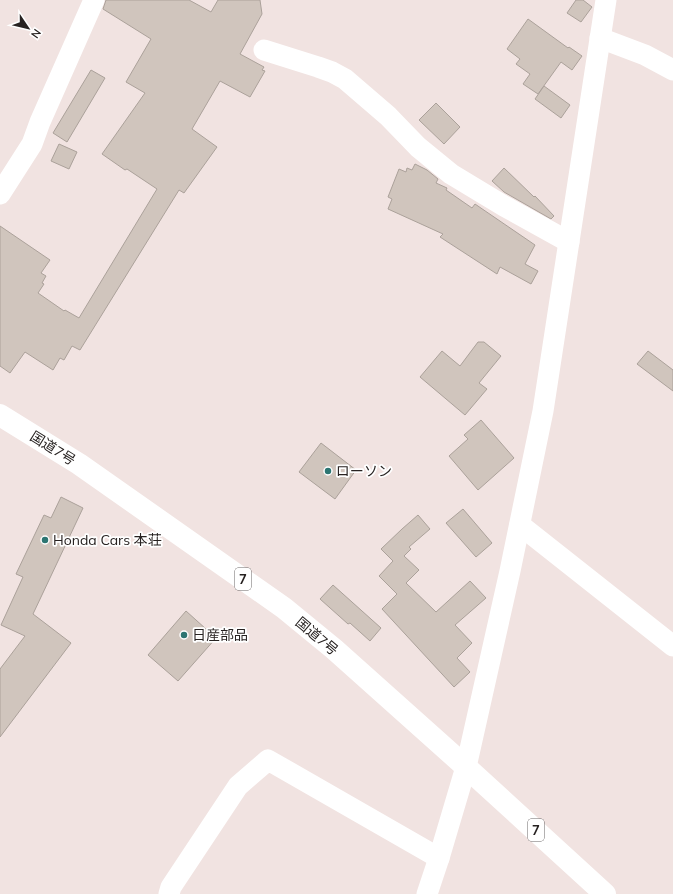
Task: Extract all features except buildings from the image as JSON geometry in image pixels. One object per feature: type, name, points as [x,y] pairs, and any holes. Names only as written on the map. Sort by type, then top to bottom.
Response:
[{"type":"highway","name":"国道7号","points":[[0,415],[79,464],[284,608],[334,649],[605,894]]},
{"type":"street","points":[[0,194],[32,144],[40,122],[94,0]]},
{"type":"street","points":[[427,894],[466,767],[520,524],[543,411],[606,0]]},
{"type":"street","points":[[600,38],[645,55],[673,70]]},
{"type":"street","points":[[264,50],[332,72],[346,79],[388,116],[418,147],[451,174],[504,206],[569,242]]},
{"type":"street","points":[[520,524],[673,646]]},
{"type":"street","points":[[176,892],[238,786],[268,760],[439,858]]},
{"type":"place","name":"ローソン","points":[[328,471]]},
{"type":"place","name":"Honda Cars 本荘","points":[[45,540]]},
{"type":"place","name":"日産部品","points":[[184,635]]}]
